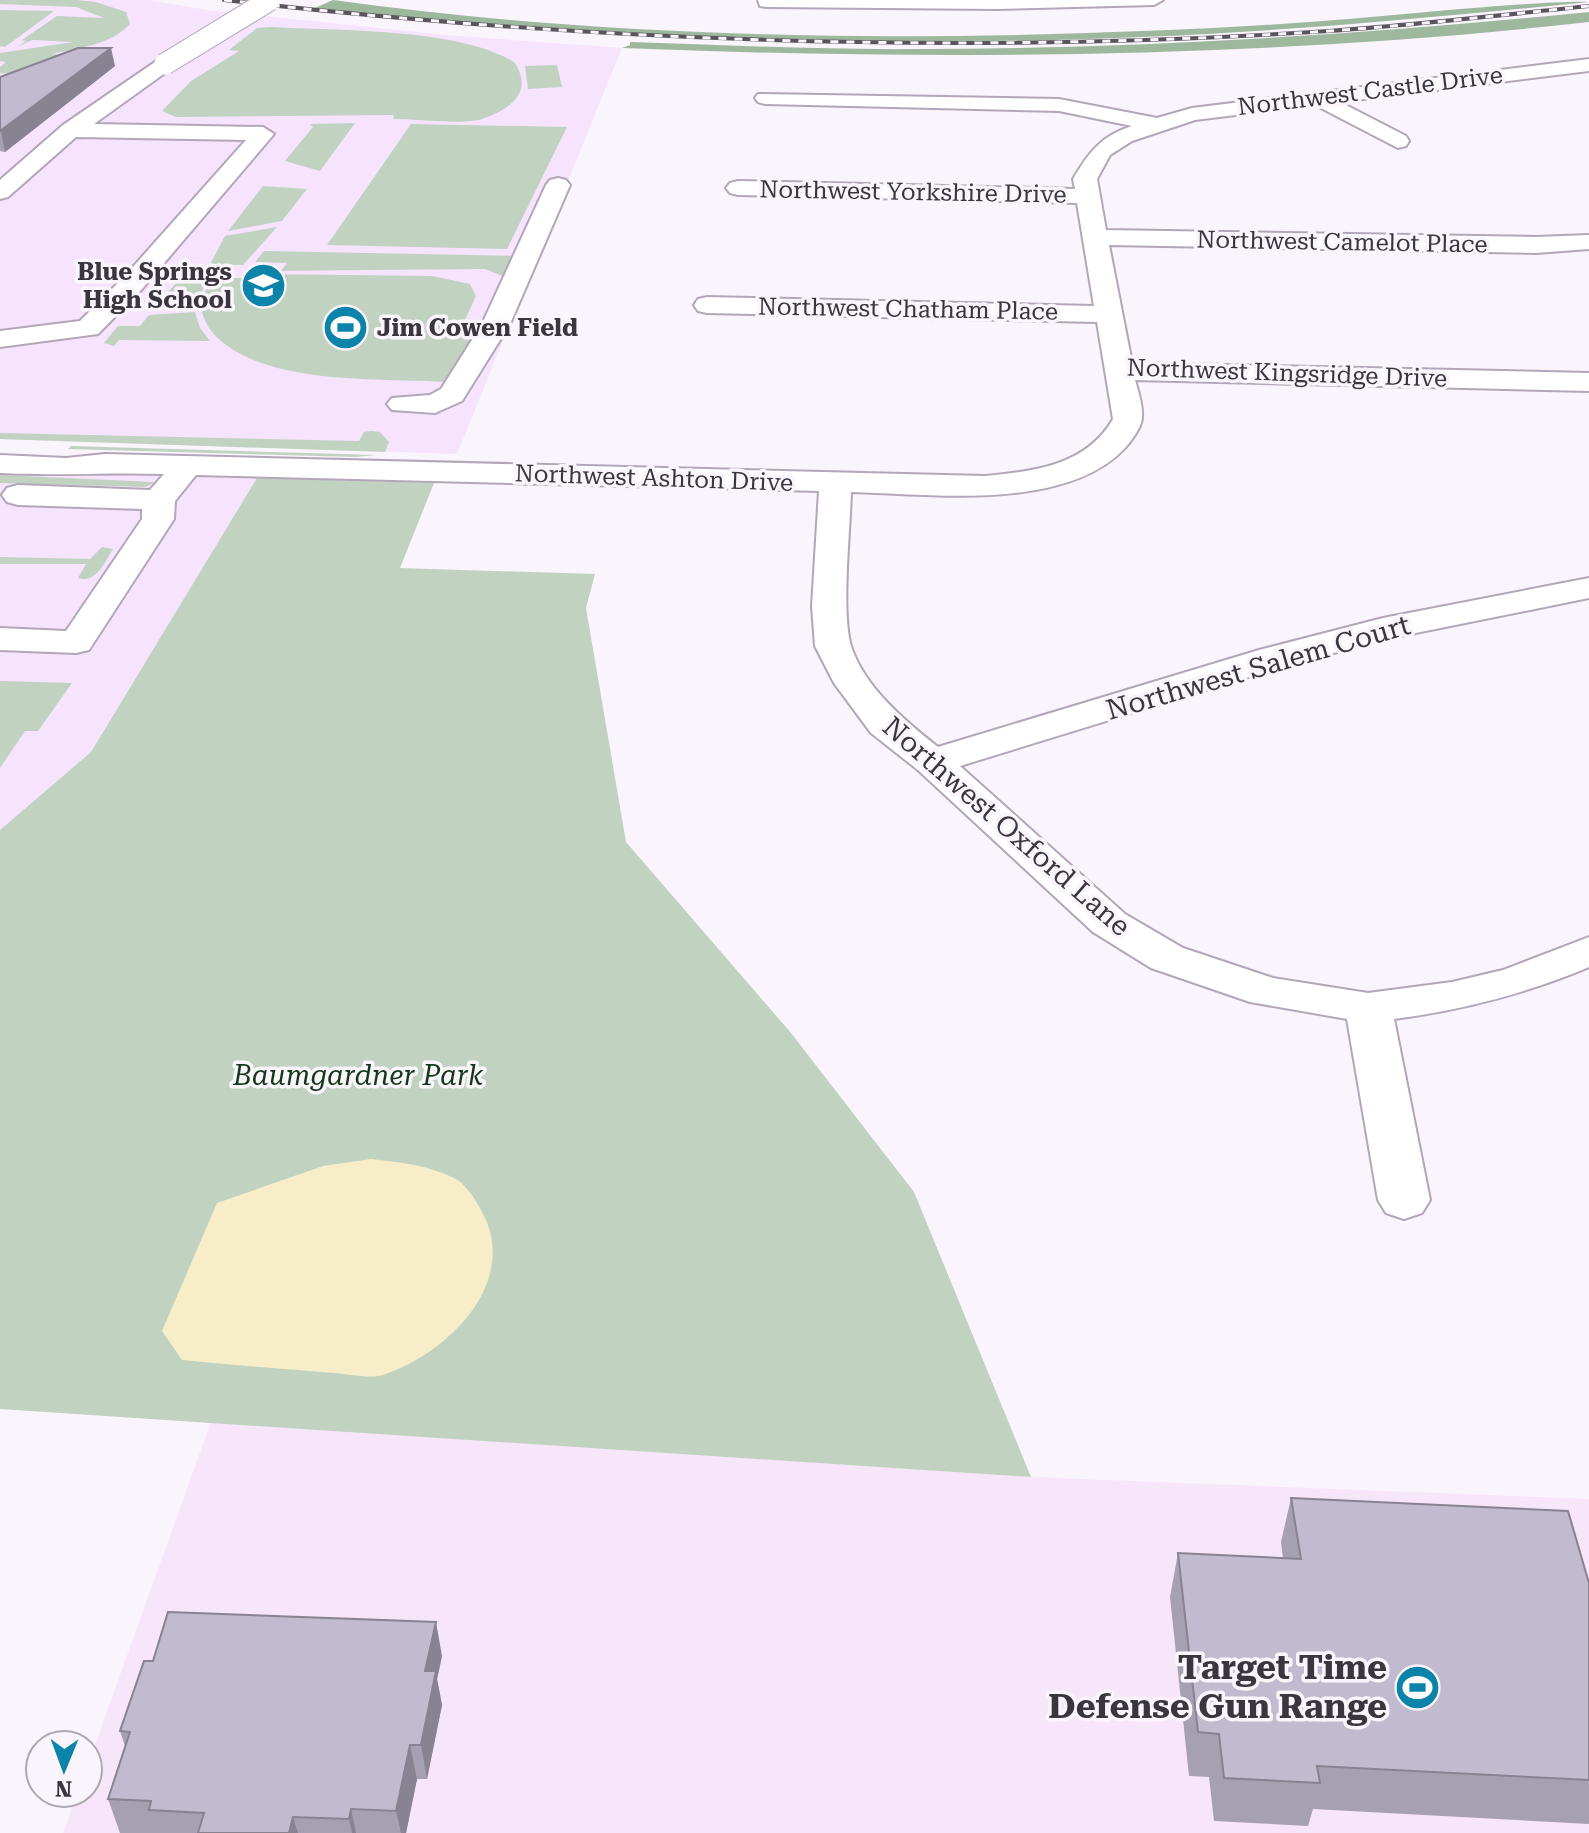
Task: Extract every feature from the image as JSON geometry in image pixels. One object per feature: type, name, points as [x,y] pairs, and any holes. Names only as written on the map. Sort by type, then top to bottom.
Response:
[{"type":"street","points":[[0,192],[71,130],[165,64],[270,0]]},
{"type":"street","points":[[766,2],[954,4],[1154,0]]},
{"type":"street","name":"Northwest Castle Drive","points":[[1153,124],[1235,106],[1589,65]]},
{"type":"street","points":[[1315,97],[1398,141]]},
{"type":"street","points":[[765,98],[1059,105],[1096,110],[1153,124]]},
{"type":"street","points":[[1088,196],[1085,179],[1101,151],[1124,136],[1153,124]]},
{"type":"street","points":[[68,354],[263,134],[71,130]]},
{"type":"street","points":[[0,157],[36,160]]},
{"type":"street","points":[[404,429],[435,404],[452,395],[496,324],[558,185]]},
{"type":"street","name":"Northwest Yorkshire Drive","points":[[738,188],[1088,196]]},
{"type":"street","name":"Northwest Kingsridge Drive","points":[[1088,196],[1118,371],[1589,382]]},
{"type":"street","name":"Northwest Camelot Place","points":[[1095,237],[1536,245],[1589,242]]},
{"type":"street","name":"Northwest Chatham Place","points":[[707,305],[1108,314]]},
{"type":"street","points":[[3,340],[88,328]]},
{"type":"street","name":"Northwest Ashton Drive","points":[[0,464],[66,467],[105,463],[188,465],[404,429],[835,483],[985,486],[1031,481],[1066,472],[1102,456],[1120,439],[1128,419],[1118,371]]},
{"type":"street","name":"Northwest Ashton Drive","points":[[0,449],[80,454],[105,463]]},
{"type":"street","points":[[0,639],[76,642],[158,519],[159,500],[188,465]]},
{"type":"street","name":"Northwest Oxford Lane","points":[[835,483],[830,606],[833,646],[853,683],[885,725],[932,762],[1109,923],[1167,958],[1266,992],[1368,1008],[1452,997],[1518,980],[1589,951]]},
{"type":"street","points":[[0,495],[159,500]]},
{"type":"street","name":"Northwest Salem Court","points":[[932,762],[1272,658],[1383,629],[1589,588]]},
{"type":"street","points":[[1368,1008],[1404,1200]]},
{"type":"shaded area","name":"Blue Springs High School","points":[[0,0],[149,0],[207,10],[445,35],[622,48],[457,454],[0,439]]},
{"type":"shaded area","points":[[0,470],[257,478],[91,752],[0,830]]},
{"type":"shaded area","points":[[211,1422],[1031,1477],[1589,1499],[1589,1833],[63,1833],[71,1809],[104,1809],[104,1729],[101,1729]]},
{"type":"green space","points":[[0,0],[96,2],[126,12],[130,24],[104,41],[52,54],[66,55],[21,74],[0,73],[0,67],[6,62],[0,61],[0,53],[73,42],[32,40],[17,47],[26,41],[22,40],[57,16],[104,18],[76,7],[0,4]]},
{"type":"green space","points":[[333,0],[534,22],[736,34],[838,36],[1213,28],[1589,2],[1254,31],[935,42],[625,33],[315,8]]},
{"type":"green space","points":[[0,10],[54,11],[5,47],[0,46]]},
{"type":"green space","points":[[1589,12],[1589,22],[1468,34],[1227,49],[985,55],[622,48],[630,42],[884,49],[1171,43],[1422,27]]},
{"type":"green space","points":[[257,28],[398,33],[462,43],[491,51],[514,62],[522,82],[520,91],[501,111],[464,122],[393,119],[394,115],[176,117],[162,111],[191,81],[239,51],[229,50]]},
{"type":"green space","points":[[557,65],[562,87],[528,89],[525,66]]},
{"type":"green space","points":[[355,123],[320,171],[285,161],[313,127],[310,124]]},
{"type":"green space","points":[[411,124],[567,127],[507,249],[327,245]]},
{"type":"green space","points":[[263,186],[307,189],[282,221],[228,231]]},
{"type":"green space","points":[[277,227],[243,265],[211,264],[207,270],[225,236]]},
{"type":"green space","points":[[264,251],[517,256],[507,278],[485,269],[281,271],[287,263],[255,262]]},
{"type":"green space","name":"Jim Cowen Field","points":[[260,274],[432,276],[470,284],[476,296],[463,324],[486,324],[446,382],[354,379],[286,370],[255,361],[229,347],[209,328],[201,310],[201,299],[214,278],[256,278]]},
{"type":"green space","points":[[181,277],[207,280],[195,307],[153,310]]},
{"type":"green space","points":[[195,312],[200,328],[210,341],[119,340],[114,346],[104,343],[118,326],[140,326],[149,315]]},
{"type":"green space","points":[[364,432],[380,432],[389,442],[385,452],[0,439],[0,433],[359,441]]},
{"type":"green space","points":[[71,446],[376,455],[68,449]]},
{"type":"green space","points":[[0,475],[154,483],[145,487],[0,483]]},
{"type":"green space","name":"Baumgardner Park","points":[[257,478],[434,483],[400,568],[595,574],[586,608],[626,842],[791,1033],[914,1192],[1031,1477],[0,1409],[0,830],[91,752]]},
{"type":"green space","points":[[102,547],[113,549],[99,571],[84,579],[78,578],[86,564],[0,564],[0,557],[90,559]]},
{"type":"green space","points":[[0,681],[72,683],[38,731],[25,731],[0,768]]},
{"type":"sand","points":[[371,1159],[424,1167],[454,1178],[466,1187],[481,1210],[491,1237],[492,1263],[485,1288],[471,1312],[453,1333],[407,1365],[377,1376],[182,1360],[162,1331],[217,1203],[323,1166]]},
{"type":"building","points":[[78,48],[111,48],[0,131],[0,77]]},
{"type":"building","points":[[1291,1498],[1568,1511],[1589,1583],[1589,1780],[1317,1766],[1320,1783],[1224,1778],[1219,1734],[1198,1732],[1178,1553],[1301,1559]]},
{"type":"building","points":[[168,1612],[436,1622],[425,1671],[436,1671],[421,1745],[410,1745],[396,1811],[351,1809],[349,1819],[293,1817],[289,1833],[198,1833],[204,1813],[149,1810],[151,1801],[108,1799],[130,1732],[120,1731],[144,1661],[153,1661]]},
{"type":"railway","points":[[224,0],[500,26],[638,35],[914,43],[1191,38],[1329,31],[1589,6]]},
{"type":"place","name":"Blue Springs High School","points":[[263,286]]},
{"type":"place","name":"Jim Cowen Field","points":[[346,328]]},
{"type":"place","name":"Target Time Defense Gun Range","points":[[1418,1687]]}]
